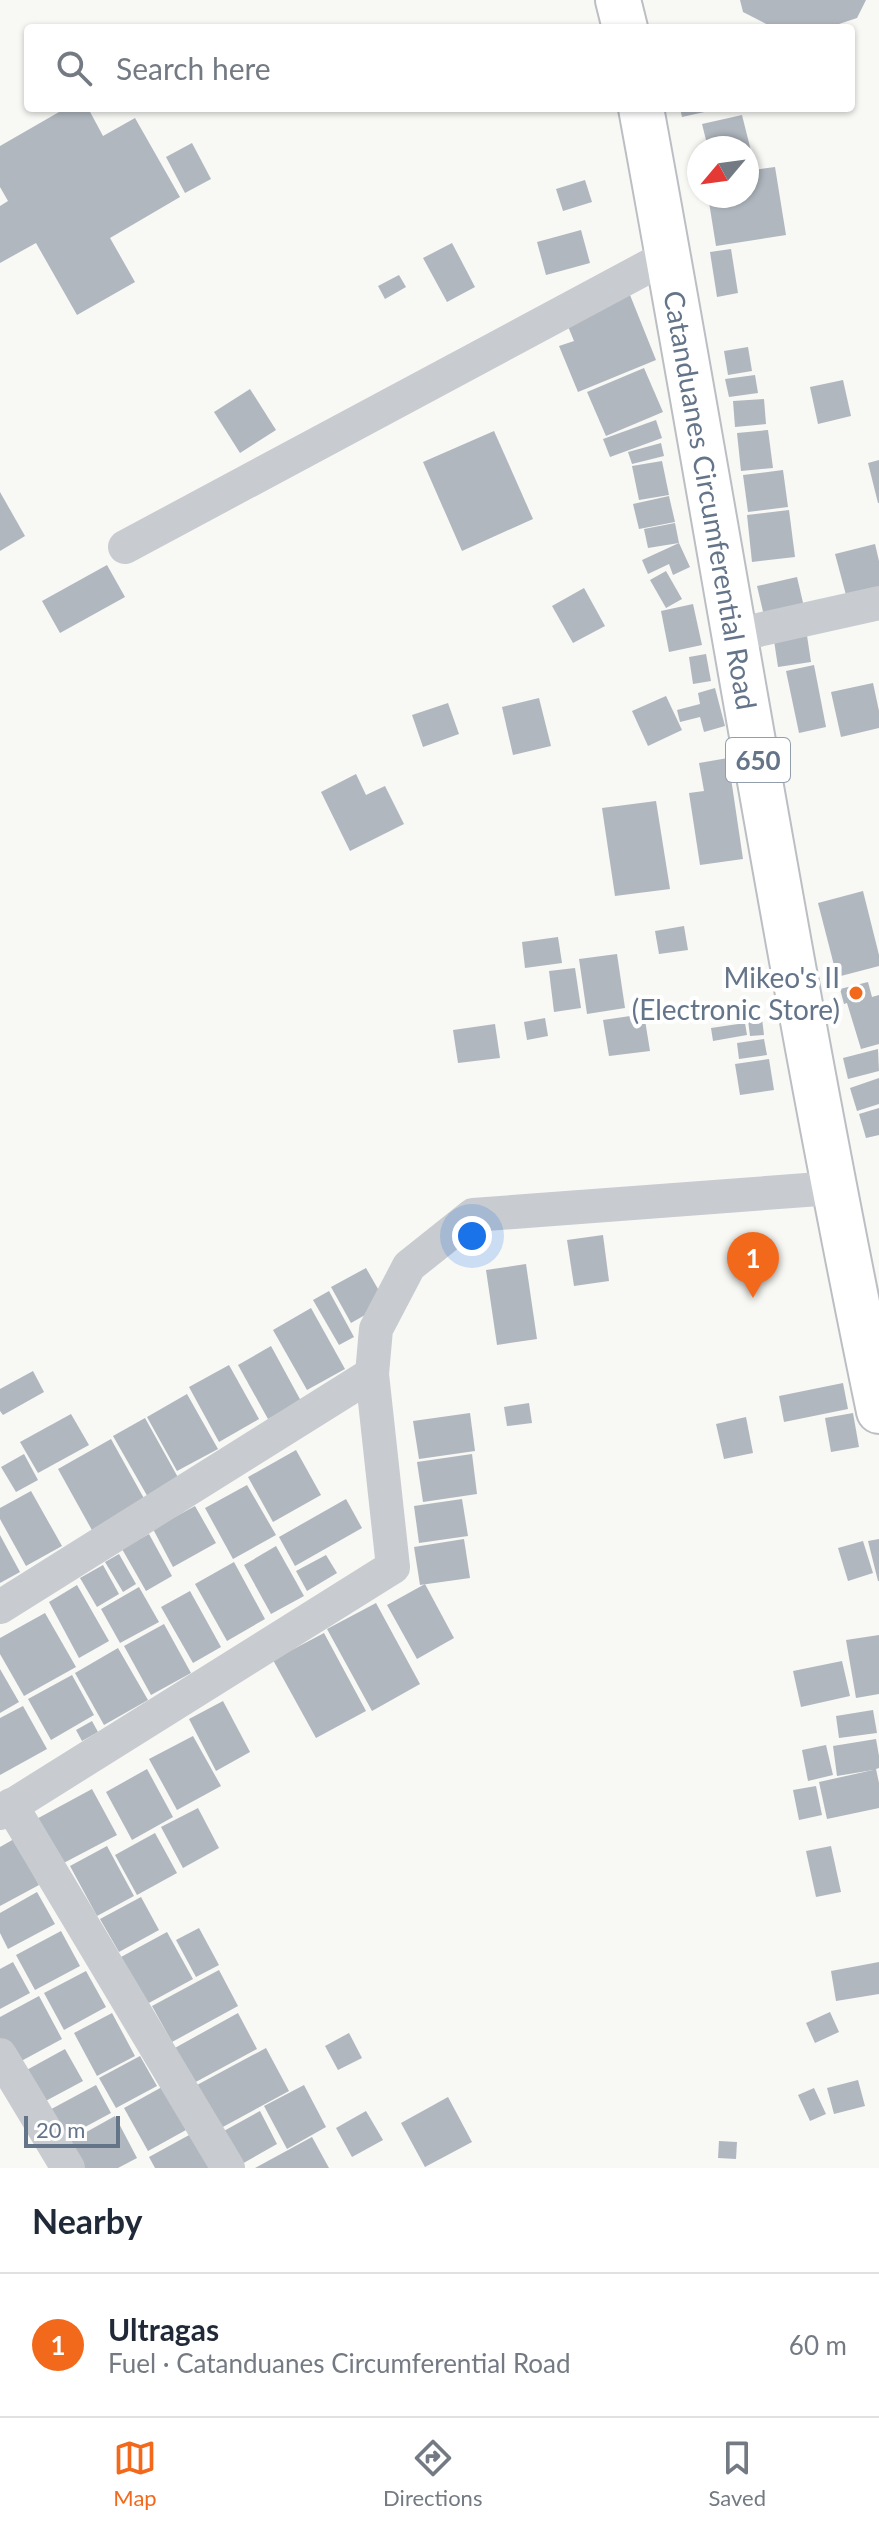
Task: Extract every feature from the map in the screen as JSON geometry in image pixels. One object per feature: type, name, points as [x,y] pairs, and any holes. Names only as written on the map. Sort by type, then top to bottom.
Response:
[{"type":"main road","points":[[618,0],[624,24]]},
{"type":"main road","name":"Catanduanes Circumferential Road","points":[[642,112],[833,1188],[879,1411]]},
{"type":"street","points":[[125,547],[668,256]]},
{"type":"street","points":[[736,635],[879,603]]},
{"type":"street","points":[[228,2168],[6,1809],[393,1567],[372,1374],[376,1329],[409,1266],[473,1215],[833,1188]]},
{"type":"street","points":[[0,1607],[372,1374]]},
{"type":"street","points":[[4,2071],[68,2168]]},
{"type":"building","points":[[740,0],[866,0],[857,18],[839,24],[766,24],[743,12]]},
{"type":"building","points":[[59,112],[90,112],[103,136],[135,118],[180,197],[110,238],[135,282],[77,315],[36,243],[0,263],[0,206],[8,201],[0,187],[0,146]]},
{"type":"building","points":[[681,112],[704,112],[682,117]]},
{"type":"building","points":[[742,115],[747,136],[705,136],[702,124]]},
{"type":"building","points":[[192,143],[211,179],[185,193],[166,157]]},
{"type":"building","points":[[775,167],[786,235],[716,246],[710,208],[759,208],[759,169]]},
{"type":"building","points":[[585,180],[592,202],[563,211],[556,189]]},
{"type":"building","points":[[581,230],[590,263],[546,275],[537,242]]},
{"type":"building","points":[[452,243],[475,287],[447,302],[423,258]]},
{"type":"building","points":[[731,249],[738,293],[717,297],[710,252]]},
{"type":"building","points":[[399,275],[406,287],[385,299],[378,286]]},
{"type":"building","points":[[628,290],[656,360],[578,392],[559,346],[574,341],[567,324]]},
{"type":"building","points":[[748,347],[752,371],[728,375],[724,351]]},
{"type":"building","points":[[644,368],[663,412],[606,436],[587,392]]},
{"type":"building","points":[[755,375],[758,393],[729,397],[725,379]]},
{"type":"building","points":[[843,380],[851,416],[818,424],[810,387]]},
{"type":"building","points":[[250,389],[276,430],[240,453],[214,412]]},
{"type":"building","points":[[764,399],[766,424],[735,427],[733,401]]},
{"type":"building","points":[[656,420],[662,438],[610,457],[603,439]]},
{"type":"building","points":[[768,430],[773,468],[741,471],[737,433]]},
{"type":"building","points":[[494,431],[533,519],[462,551],[423,462]]},
{"type":"building","points":[[661,443],[664,456],[632,464],[628,452]]},
{"type":"building","points":[[879,460],[879,503],[878,503],[868,463]]},
{"type":"building","points":[[662,461],[669,495],[639,500],[632,466]]},
{"type":"building","points":[[783,470],[788,507],[748,512],[743,475]]},
{"type":"building","points":[[0,492],[25,536],[0,551]]},
{"type":"building","points":[[669,496],[675,522],[639,529],[633,504]]},
{"type":"building","points":[[789,510],[795,557],[752,562],[747,515]]},
{"type":"building","points":[[675,523],[679,543],[648,548],[644,529]]},
{"type":"building","points":[[679,543],[690,567],[673,575],[669,564],[648,574],[642,560]]},
{"type":"building","points":[[875,544],[879,561],[879,587],[846,595],[835,554]]},
{"type":"building","points":[[107,565],[125,597],[60,633],[42,601]]},
{"type":"building","points":[[666,571],[682,599],[666,608],[650,580]]},
{"type":"building","points":[[797,577],[804,607],[764,616],[757,586]]},
{"type":"building","points":[[584,588],[605,626],[573,643],[552,606]]},
{"type":"building","points":[[693,604],[702,645],[669,652],[661,611]]},
{"type":"building","points":[[806,629],[811,662],[778,667],[773,634]]},
{"type":"building","points":[[706,654],[711,681],[693,684],[689,657]]},
{"type":"building","points":[[814,665],[826,727],[799,733],[786,671]]},
{"type":"building","points":[[873,683],[879,728],[841,737],[831,692]]},
{"type":"building","points":[[715,688],[725,726],[704,732],[700,717],[680,722],[677,710],[700,704],[698,693]]},
{"type":"building","points":[[666,696],[682,730],[648,746],[632,711]]},
{"type":"building","points":[[539,698],[551,746],[513,755],[502,707]]},
{"type":"building","points":[[448,703],[459,734],[423,747],[412,715]]},
{"type":"building","points":[[728,758],[743,859],[700,865],[689,793],[704,791],[699,763]]},
{"type":"building","points":[[356,774],[366,795],[385,786],[404,824],[350,851],[321,792]]},
{"type":"building","points":[[656,801],[670,889],[615,896],[602,808]]},
{"type":"building","points":[[863,891],[879,966],[837,977],[818,903]]},
{"type":"building","points":[[684,926],[688,950],[659,954],[655,931]]},
{"type":"building","points":[[558,937],[562,963],[525,968],[522,942]]},
{"type":"building","points":[[617,954],[625,1008],[587,1014],[579,959]]},
{"type":"building","points":[[575,968],[581,1008],[554,1012],[549,971]]},
{"type":"building","points":[[868,982],[872,997],[879,995],[879,1044],[861,1049],[840,989]]},
{"type":"building","points":[[644,1014],[650,1051],[609,1056],[603,1020]]},
{"type":"building","points":[[545,1018],[548,1036],[527,1040],[524,1022]]},
{"type":"building","points":[[762,1018],[764,1035],[750,1036],[748,1020]]},
{"type":"building","points":[[745,1023],[747,1035],[713,1041],[711,1028]]},
{"type":"building","points":[[495,1024],[500,1058],[458,1063],[453,1030]]},
{"type":"building","points":[[764,1039],[767,1055],[739,1059],[737,1043]]},
{"type":"building","points":[[878,1049],[879,1071],[848,1079],[843,1058]]},
{"type":"building","points":[[769,1059],[774,1090],[740,1095],[735,1064]]},
{"type":"building","points":[[879,1078],[879,1104],[857,1111],[850,1088]]},
{"type":"building","points":[[879,1108],[879,1135],[866,1138],[859,1114]]},
{"type":"building","points":[[603,1235],[609,1281],[574,1286],[567,1240]]},
{"type":"building","points":[[526,1264],[537,1339],[497,1345],[486,1270]]},
{"type":"building","points":[[366,1268],[386,1303],[351,1323],[331,1287]]},
{"type":"building","points":[[329,1291],[354,1337],[339,1345],[313,1300]]},
{"type":"building","points":[[311,1308],[345,1369],[307,1390],[273,1330]]},
{"type":"building","points":[[271,1346],[301,1401],[268,1419],[238,1365]]},
{"type":"building","points":[[229,1365],[259,1419],[219,1442],[189,1387]]},
{"type":"building","points":[[33,1371],[44,1392],[3,1415],[0,1411],[0,1389]]},
{"type":"building","points":[[843,1383],[848,1409],[784,1422],[779,1396]]},
{"type":"building","points":[[187,1394],[218,1449],[177,1471],[147,1417]]},
{"type":"building","points":[[529,1403],[532,1423],[507,1426],[504,1407]]},
{"type":"building","points":[[470,1413],[475,1451],[419,1459],[413,1421]]},
{"type":"building","points":[[853,1413],[859,1447],[831,1452],[825,1418]]},
{"type":"building","points":[[71,1414],[89,1445],[38,1473],[20,1442]]},
{"type":"building","points":[[746,1417],[753,1453],[724,1459],[716,1424]]},
{"type":"building","points":[[145,1418],[180,1481],[149,1499],[113,1436]]},
{"type":"building","points":[[111,1439],[146,1502],[93,1532],[58,1469]]},
{"type":"building","points":[[296,1450],[321,1495],[273,1522],[248,1477]]},
{"type":"building","points":[[24,1454],[38,1480],[16,1492],[1,1467]]},
{"type":"building","points":[[472,1454],[477,1494],[423,1502],[417,1462]]},
{"type":"building","points":[[247,1485],[276,1535],[233,1559],[205,1508]]},
{"type":"building","points":[[31,1491],[62,1546],[26,1566],[0,1519],[0,1508]]},
{"type":"building","points":[[346,1499],[362,1528],[295,1566],[279,1537]]},
{"type":"building","points":[[462,1499],[468,1536],[419,1543],[414,1506]]},
{"type":"building","points":[[195,1506],[216,1543],[173,1567],[153,1529]]},
{"type":"building","points":[[149,1534],[172,1576],[146,1591],[122,1549]]},
{"type":"building","points":[[0,1535],[20,1572],[0,1583]]},
{"type":"building","points":[[464,1539],[470,1578],[420,1585],[414,1547]]},
{"type":"building","points":[[879,1539],[879,1581],[878,1581],[868,1541]]},
{"type":"building","points":[[863,1541],[873,1573],[848,1581],[838,1548]]},
{"type":"building","points":[[276,1546],[304,1596],[271,1614],[244,1565]]},
{"type":"building","points":[[119,1554],[136,1584],[123,1592],[105,1562]]},
{"type":"building","points":[[326,1555],[337,1573],[307,1591],[296,1571]]},
{"type":"building","points":[[234,1562],[265,1619],[227,1641],[195,1584]]},
{"type":"building","points":[[103,1565],[119,1594],[97,1607],[80,1578]]},
{"type":"building","points":[[425,1584],[454,1638],[417,1659],[387,1605]]},
{"type":"building","points":[[77,1585],[109,1641],[79,1658],[49,1602]]},
{"type":"building","points":[[139,1587],[159,1622],[120,1643],[101,1609]]},
{"type":"building","points":[[190,1591],[221,1647],[193,1663],[161,1607]]},
{"type":"building","points":[[376,1603],[420,1684],[372,1711],[327,1629]]},
{"type":"building","points":[[45,1613],[76,1667],[24,1696],[0,1654],[0,1638]]},
{"type":"building","points":[[164,1624],[191,1673],[151,1695],[124,1646]]},
{"type":"building","points":[[324,1633],[366,1711],[316,1738],[273,1660]]},
{"type":"building","points":[[879,1635],[879,1694],[856,1698],[846,1640]]},
{"type":"building","points":[[118,1648],[148,1700],[104,1725],[75,1673]]},
{"type":"building","points":[[842,1661],[850,1696],[801,1707],[793,1671]]},
{"type":"building","points":[[0,1669],[19,1702],[0,1713]]},
{"type":"building","points":[[72,1675],[94,1715],[51,1740],[28,1699]]},
{"type":"building","points":[[223,1701],[250,1752],[216,1771],[189,1719]]},
{"type":"building","points":[[23,1706],[47,1749],[0,1775],[0,1718]]},
{"type":"building","points":[[873,1710],[877,1733],[839,1738],[836,1716]]},
{"type":"building","points":[[92,1721],[98,1732],[82,1741],[76,1730]]},
{"type":"building","points":[[193,1736],[221,1786],[177,1810],[149,1759]]},
{"type":"building","points":[[876,1739],[879,1808],[827,1819],[819,1782],[873,1770],[837,1776],[833,1746]]},
{"type":"building","points":[[826,1745],[833,1775],[808,1781],[802,1750]]},
{"type":"building","points":[[147,1769],[173,1817],[132,1840],[106,1792]]},
{"type":"building","points":[[816,1786],[822,1815],[799,1820],[793,1790]]},
{"type":"building","points":[[92,1789],[117,1835],[56,1867],[31,1822]]},
{"type":"building","points":[[198,1808],[219,1848],[183,1868],[161,1827]]},
{"type":"building","points":[[155,1833],[177,1873],[137,1895],[115,1855]]},
{"type":"building","points":[[14,1839],[39,1885],[0,1906],[0,1847]]},
{"type":"building","points":[[107,1846],[134,1896],[97,1916],[70,1866]]},
{"type":"building","points":[[831,1846],[841,1892],[816,1897],[806,1851]]},
{"type":"building","points":[[37,1892],[55,1924],[8,1949],[0,1933],[0,1913]]},
{"type":"building","points":[[141,1897],[159,1930],[119,1952],[100,1919]]},
{"type":"building","points":[[199,1928],[219,1965],[196,1977],[176,1940]]},
{"type":"building","points":[[61,1931],[80,1966],[35,1990],[16,1955]]},
{"type":"building","points":[[167,1932],[193,1979],[147,2004],[121,1957]]},
{"type":"building","points":[[13,1962],[30,1993],[0,2009],[0,1969]]},
{"type":"building","points":[[879,1962],[879,1994],[836,2001],[831,1971]]},
{"type":"building","points":[[219,1970],[238,2006],[172,2042],[152,2006]]},
{"type":"building","points":[[86,1971],[106,2007],[64,2030],[44,1993]]},
{"type":"building","points":[[39,1996],[62,2039],[12,2066],[0,2043],[0,2017]]},
{"type":"building","points":[[830,2012],[839,2032],[815,2043],[806,2023]]},
{"type":"building","points":[[112,2013],[135,2056],[97,2076],[74,2033]]},
{"type":"building","points":[[238,2013],[257,2049],[192,2084],[173,2049]]},
{"type":"building","points":[[349,2033],[362,2058],[338,2070],[325,2046]]},
{"type":"building","points":[[266,2048],[289,2091],[221,2128],[197,2085]]},
{"type":"building","points":[[65,2049],[83,2081],[40,2104],[23,2072]]},
{"type":"building","points":[[140,2056],[157,2086],[116,2108],[99,2078]]},
{"type":"building","points":[[858,2080],[865,2106],[834,2114],[827,2088]]},
{"type":"building","points":[[96,2085],[111,2113],[59,2141],[44,2113]]},
{"type":"building","points":[[304,2085],[326,2127],[287,2149],[264,2106]]},
{"type":"building","points":[[162,2087],[186,2130],[148,2151],[124,2108]]},
{"type":"building","points":[[814,2088],[826,2114],[810,2121],[798,2095]]},
{"type":"building","points":[[448,2097],[472,2142],[425,2167],[401,2123]]},
{"type":"building","points":[[260,2111],[277,2144],[240,2165],[222,2132]]},
{"type":"building","points":[[366,2111],[383,2140],[352,2157],[336,2128]]},
{"type":"building","points":[[115,2116],[137,2158],[118,2168],[78,2168],[65,2144]]},
{"type":"building","points":[[191,2134],[210,2168],[155,2168],[149,2157]]},
{"type":"building","points":[[312,2137],[329,2168],[255,2168]]},
{"type":"building","points":[[719,2141],[737,2142],[736,2159],[718,2158]]},
{"type":"place","name":"Mikeo's II (Electronic Store)","points":[[856,993]]},
{"type":"place","name":"Ultragas","points":[[753,1298]]}]
